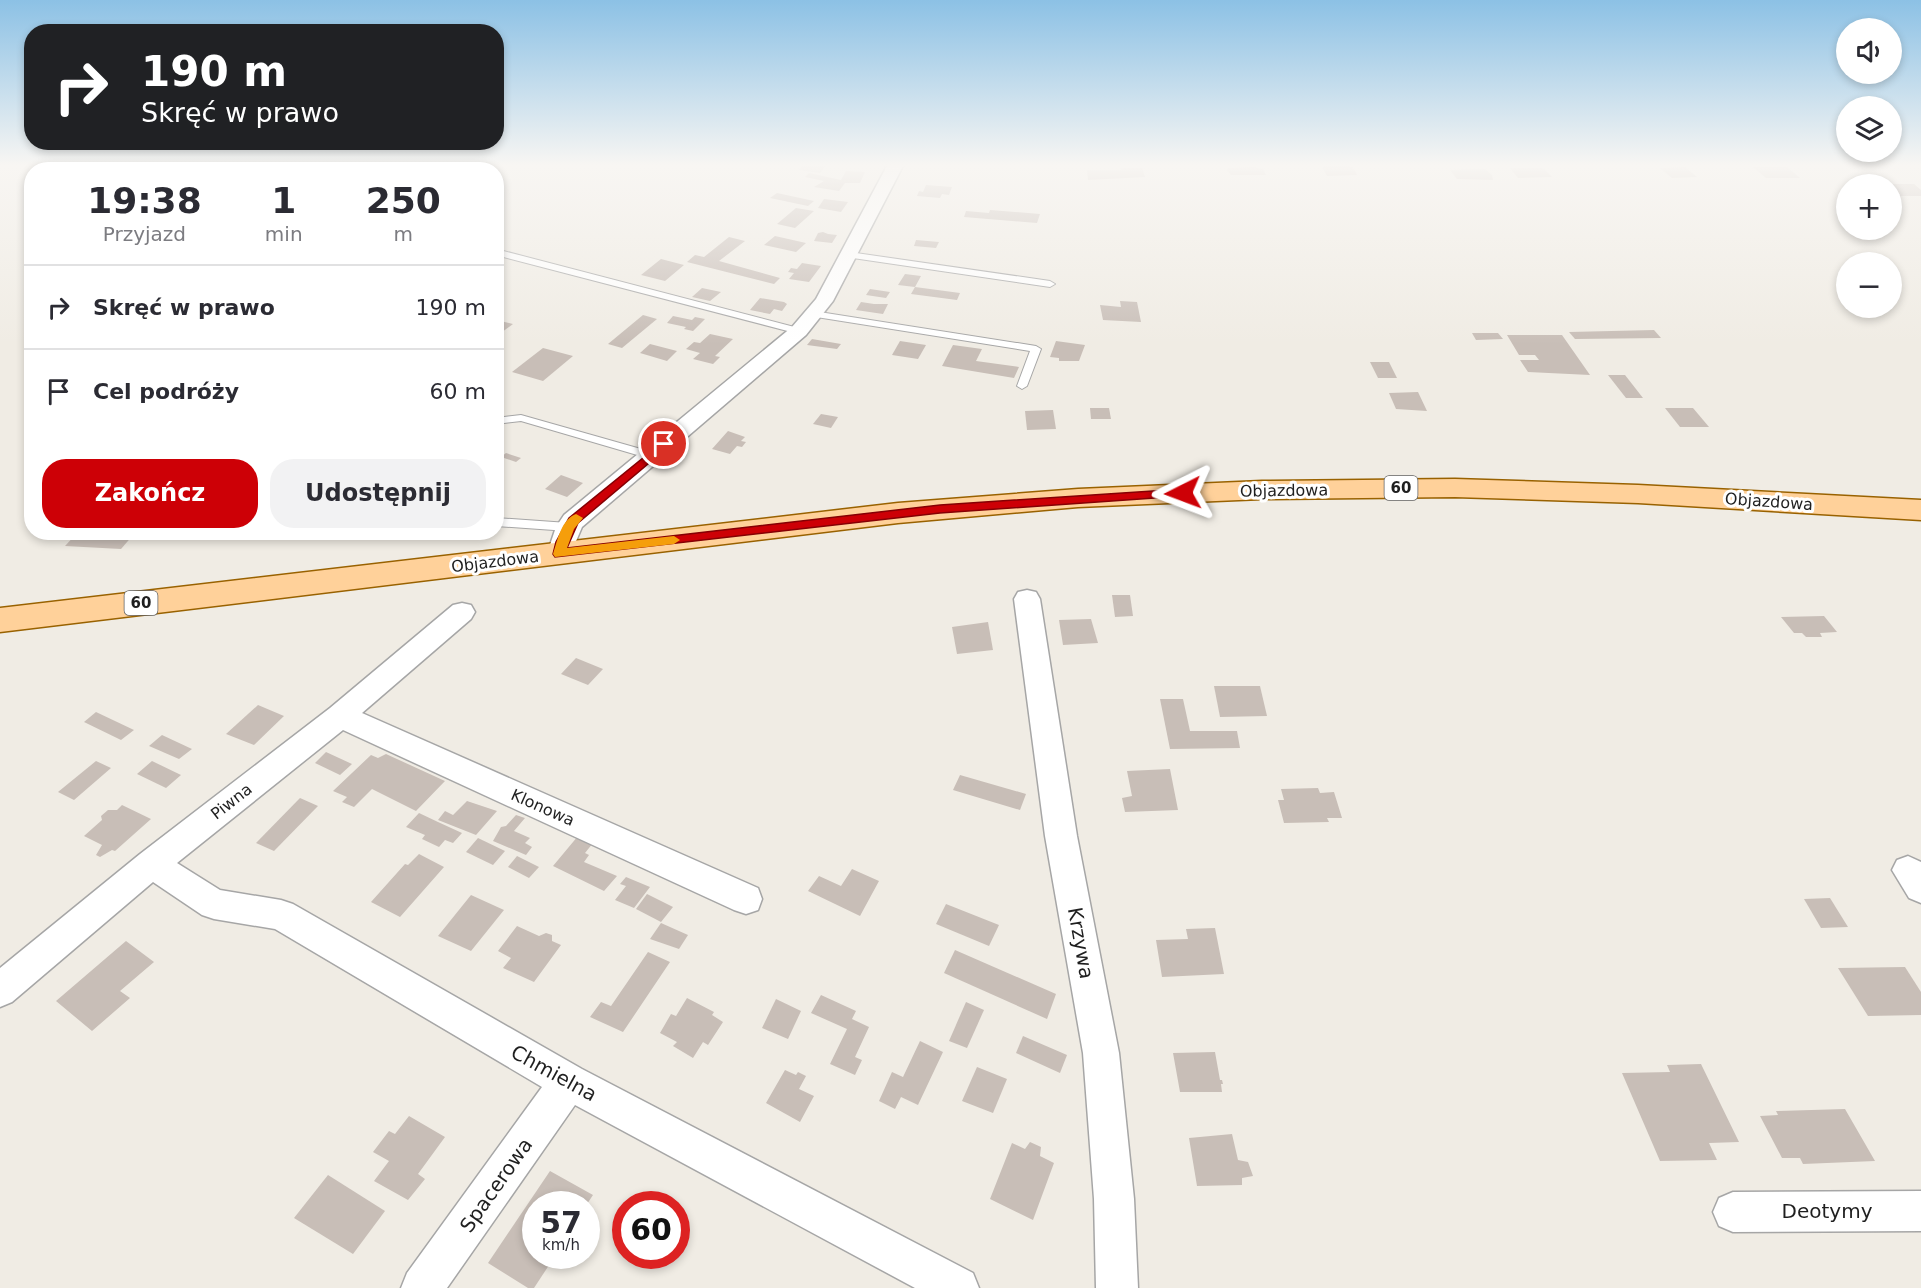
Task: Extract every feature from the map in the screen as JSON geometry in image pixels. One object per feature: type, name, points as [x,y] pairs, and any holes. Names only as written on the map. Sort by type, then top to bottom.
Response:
[{"type":"main road","name":"Objazdowa","points":[[0,620],[564,540],[983,505],[1262,490],[1455,488],[1615,493],[1921,510]]},
{"type":"main road","name":"Objazdowa","points":[[1890,510],[1921,516]]},
{"type":"street","points":[[564,540],[651,455],[799,332],[824,301],[865,224]]},
{"type":"street","name":"Krzywa","points":[[1027,599],[1061,836],[1101,1053],[1113,1199],[1117,1288]]},
{"type":"street","name":"Piwna","points":[[0,990],[151,864],[340,716],[462,612]]},
{"type":"street","name":"Klonowa","points":[[340,716],[746,899]]},
{"type":"street","name":"Chmielna","points":[[151,864],[214,904],[281,915],[569,1082],[958,1288]]},
{"type":"street","name":"Spacerowa","points":[[422,1288],[569,1082]]},
{"type":"street","name":"Deotymy","points":[[1733,1212],[1921,1210]]},
{"type":"lane","points":[[504,254],[799,332]]},
{"type":"lane","points":[[849,255],[1050,284]]},
{"type":"lane","points":[[813,314],[1036,349],[1022,386]]},
{"type":"lane","points":[[504,420],[521,418],[651,455]]},
{"type":"lane","points":[[504,524],[564,540]]},
{"type":"building","points":[[777,224],[799,224],[795,228]]},
{"type":"building","points":[[818,233],[837,235],[832,243],[814,241]]},
{"type":"building","points":[[775,236],[806,243],[796,252],[764,245]]},
{"type":"building","points":[[729,237],[745,241],[719,261],[780,278],[774,284],[687,262],[695,255],[704,257]]},
{"type":"building","points":[[916,240],[939,242],[936,248],[914,246]]},
{"type":"building","points":[[661,259],[684,265],[665,281],[641,275]]},
{"type":"building","points":[[802,263],[821,266],[809,282],[789,279],[794,273],[788,272],[791,268],[797,269]]},
{"type":"building","points":[[905,274],[921,276],[915,287],[898,285]]},
{"type":"building","points":[[915,287],[960,293],[957,300],[911,294]]},
{"type":"building","points":[[702,288],[721,292],[710,301],[692,297]]},
{"type":"building","points":[[870,289],[890,292],[886,298],[866,295]]},
{"type":"building","points":[[760,298],[787,304],[782,311],[774,309],[770,314],[750,310]]},
{"type":"building","points":[[1120,301],[1137,302],[1141,322],[1103,320],[1100,305],[1121,307]]},
{"type":"building","points":[[861,302],[888,304],[883,314],[856,310]]},
{"type":"building","points":[[643,315],[657,319],[622,348],[608,344]]},
{"type":"building","points":[[673,316],[692,320],[695,317],[705,319],[693,331],[667,323]]},
{"type":"building","points":[[504,322],[513,324],[504,331]]},
{"type":"building","points":[[1654,330],[1661,338],[1575,339],[1569,332]]},
{"type":"building","points":[[1472,333],[1498,333],[1503,339],[1476,340]]},
{"type":"building","points":[[710,334],[733,339],[715,356],[720,357],[713,364],[693,359],[700,353],[686,349],[694,342],[700,343]]},
{"type":"building","points":[[1507,335],[1562,335],[1590,375],[1528,372],[1520,360],[1539,360],[1535,355],[1519,355]]},
{"type":"building","points":[[812,339],[841,344],[837,349],[807,345]]},
{"type":"building","points":[[900,341],[926,345],[918,359],[892,355]]},
{"type":"building","points":[[1056,341],[1085,345],[1079,361],[1059,361],[1059,358],[1050,357]]},
{"type":"building","points":[[650,344],[677,351],[667,361],[640,353]]},
{"type":"building","points":[[953,345],[982,349],[976,361],[1019,367],[1014,378],[942,366]]},
{"type":"building","points":[[543,348],[573,356],[543,381],[512,372]]},
{"type":"building","points":[[1370,362],[1389,362],[1397,378],[1378,378]]},
{"type":"building","points":[[1608,375],[1625,375],[1643,398],[1626,398]]},
{"type":"building","points":[[1418,392],[1427,411],[1396,409],[1389,393]]},
{"type":"building","points":[[1090,408],[1109,408],[1111,419],[1091,419]]},
{"type":"building","points":[[1665,408],[1693,408],[1709,427],[1680,427]]},
{"type":"building","points":[[1053,410],[1056,429],[1027,430],[1025,411]]},
{"type":"building","points":[[821,414],[838,417],[831,428],[813,424]]},
{"type":"building","points":[[728,431],[745,437],[741,441],[746,442],[742,447],[737,446],[730,454],[712,449]]},
{"type":"building","points":[[506,453],[521,458],[516,462],[504,458]]},
{"type":"building","points":[[561,475],[583,483],[567,497],[545,489]]},
{"type":"building","points":[[71,540],[129,540],[121,549],[65,546]]},
{"type":"building","points":[[1112,595],[1130,595],[1133,616],[1115,617]]},
{"type":"building","points":[[1824,616],[1837,632],[1820,633],[1822,637],[1806,637],[1802,633],[1794,633],[1781,617]]},
{"type":"building","points":[[1091,619],[1098,643],[1063,645],[1059,620]]},
{"type":"building","points":[[988,622],[993,650],[957,654],[952,627]]},
{"type":"building","points":[[576,658],[603,669],[588,685],[561,674]]},
{"type":"building","points":[[1214,686],[1260,686],[1267,716],[1220,717]]},
{"type":"building","points":[[1160,699],[1183,699],[1190,731],[1237,731],[1240,748],[1170,749]]},
{"type":"building","points":[[258,705],[284,716],[254,745],[226,734]]},
{"type":"building","points":[[96,712],[134,730],[121,740],[84,722]]},
{"type":"building","points":[[162,735],[192,749],[179,759],[149,746]]},
{"type":"building","points":[[326,752],[352,764],[340,775],[315,763]]},
{"type":"building","points":[[386,754],[445,781],[416,811],[372,789],[354,807],[342,802],[347,797],[333,791],[371,755],[378,758]]},
{"type":"building","points":[[96,761],[111,768],[74,800],[58,792]]},
{"type":"building","points":[[152,761],[181,775],[166,788],[137,774]]},
{"type":"building","points":[[1170,769],[1178,810],[1125,812],[1122,798],[1132,796],[1127,771]]},
{"type":"building","points":[[960,775],[1026,794],[1020,810],[953,790]]},
{"type":"building","points":[[1318,788],[1320,793],[1334,792],[1342,818],[1327,818],[1329,822],[1284,823],[1278,800],[1284,800],[1281,789]]},
{"type":"building","points":[[300,798],[318,806],[274,851],[256,843]]},
{"type":"building","points":[[467,801],[497,811],[476,835],[438,820],[445,811],[453,815]]},
{"type":"building","points":[[122,805],[151,819],[115,851],[112,850],[100,857],[96,855],[102,845],[84,836],[102,820],[101,816],[108,810],[117,810]]},
{"type":"building","points":[[419,813],[462,833],[453,843],[445,840],[439,847],[422,839],[425,835],[406,827]]},
{"type":"building","points":[[516,815],[525,818],[514,831],[530,838],[525,843],[532,847],[526,855],[493,841],[501,827],[506,826]]},
{"type":"building","points":[[578,836],[593,843],[585,853],[589,855],[584,862],[617,876],[604,891],[553,866]]},
{"type":"building","points":[[478,838],[505,851],[493,865],[466,852]]},
{"type":"building","points":[[419,854],[444,867],[400,917],[371,902],[405,864],[408,865]]},
{"type":"building","points":[[517,856],[539,867],[529,878],[508,867]]},
{"type":"building","points":[[852,869],[879,881],[860,916],[808,891],[819,876],[841,886]]},
{"type":"building","points":[[626,877],[650,887],[634,908],[615,900],[626,886],[620,884]]},
{"type":"building","points":[[647,894],[673,907],[661,922],[636,909]]},
{"type":"building","points":[[471,895],[504,910],[471,951],[438,936]]},
{"type":"building","points":[[1830,898],[1848,927],[1821,928],[1804,899]]},
{"type":"building","points":[[946,904],[999,925],[989,946],[936,924]]},
{"type":"building","points":[[661,923],[688,935],[679,949],[650,939]]},
{"type":"building","points":[[517,926],[539,936],[546,933],[552,935],[552,941],[561,945],[534,982],[503,968],[511,958],[498,951]]},
{"type":"building","points":[[1215,928],[1224,974],[1162,977],[1156,940],[1188,939],[1186,929]]},
{"type":"building","points":[[126,941],[154,962],[120,991],[130,998],[92,1031],[56,1001]]},
{"type":"building","points":[[955,950],[1056,994],[1047,1019],[944,973]]},
{"type":"building","points":[[648,952],[670,962],[623,1032],[590,1017],[601,1002],[611,1006]]},
{"type":"building","points":[[1905,967],[1921,992],[1921,1015],[1868,1016],[1838,968]]},
{"type":"building","points":[[821,995],[856,1011],[852,1019],[869,1027],[855,1057],[862,1060],[855,1075],[830,1064],[847,1029],[811,1013]]},
{"type":"building","points":[[687,998],[714,1012],[712,1015],[723,1022],[708,1045],[703,1042],[693,1058],[673,1046],[677,1042],[660,1033],[671,1014],[676,1016]]},
{"type":"building","points":[[776,999],[801,1011],[788,1039],[762,1028]]},
{"type":"building","points":[[966,1002],[984,1010],[967,1048],[949,1041]]},
{"type":"building","points":[[1023,1036],[1067,1055],[1060,1073],[1016,1053]]},
{"type":"building","points":[[920,1041],[943,1052],[918,1105],[901,1097],[895,1109],[879,1101],[892,1072],[903,1077]]},
{"type":"building","points":[[1215,1052],[1220,1080],[1223,1084],[1221,1084],[1222,1092],[1180,1092],[1173,1053]]},
{"type":"building","points":[[1701,1064],[1739,1142],[1709,1143],[1717,1160],[1660,1161],[1622,1073],[1670,1072],[1667,1065]]},
{"type":"building","points":[[977,1067],[1007,1079],[993,1113],[962,1101]]},
{"type":"building","points":[[785,1070],[806,1076],[799,1089],[814,1096],[800,1122],[766,1103]]},
{"type":"building","points":[[1845,1109],[1875,1161],[1803,1164],[1800,1158],[1782,1158],[1760,1116],[1778,1115],[1776,1111]]},
{"type":"building","points":[[409,1116],[445,1137],[418,1174],[425,1179],[408,1200],[374,1181],[389,1161],[373,1152],[389,1131],[395,1134]]},
{"type":"building","points":[[1232,1134],[1238,1160],[1248,1162],[1253,1176],[1242,1178],[1242,1185],[1197,1186],[1189,1138]]},
{"type":"building","points":[[1030,1142],[1041,1147],[1040,1156],[1054,1163],[1033,1220],[990,1199],[1012,1143],[1025,1149]]},
{"type":"building","points":[[550,1171],[586,1191],[537,1191]]},
{"type":"building","points":[[328,1175],[385,1211],[353,1254],[294,1218]]},
{"type":"building","points":[[522,1213],[522,1269],[546,1269],[534,1288],[528,1288],[488,1263]]},
{"type":"slow traffic","points":[[576,518],[568,527],[559,554],[674,540]]},
{"type":"route","points":[[664,444],[573,521],[568,527],[559,554],[940,509],[1078,498],[1183,493]]}]
